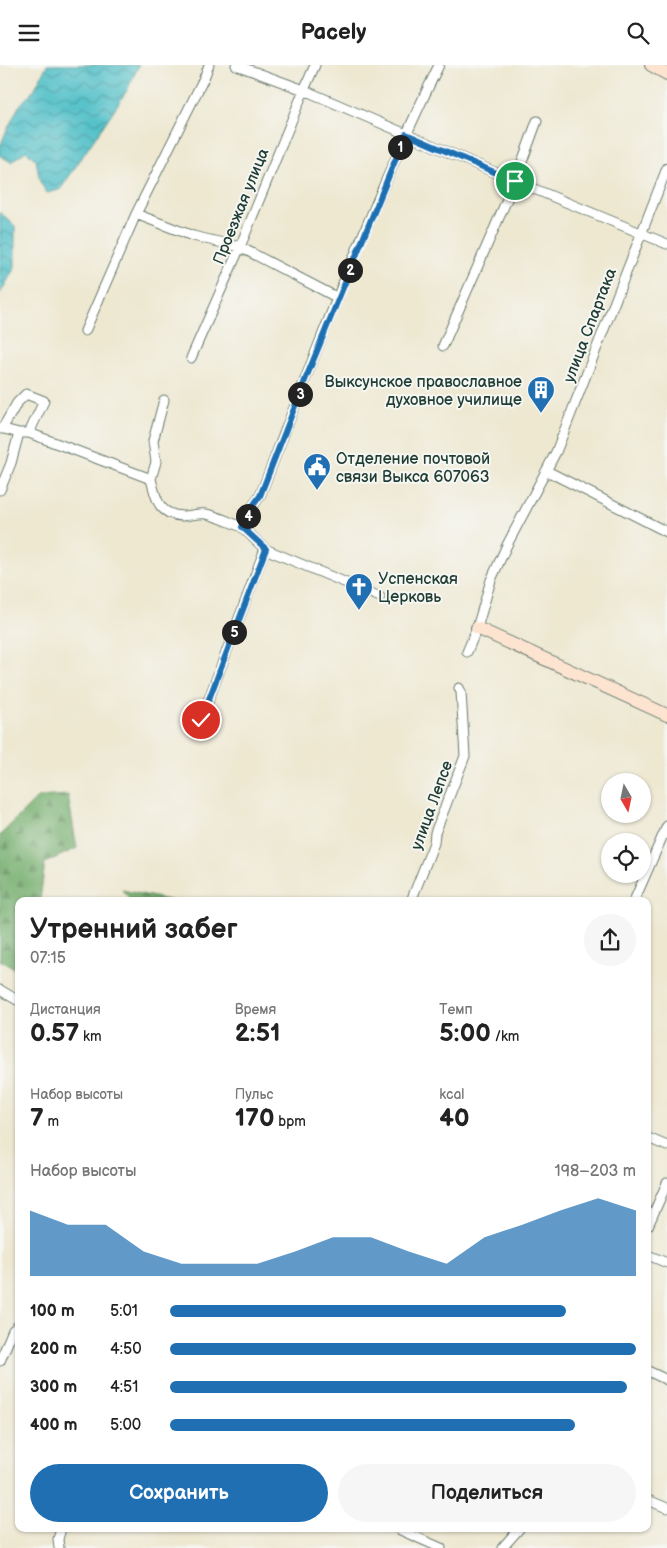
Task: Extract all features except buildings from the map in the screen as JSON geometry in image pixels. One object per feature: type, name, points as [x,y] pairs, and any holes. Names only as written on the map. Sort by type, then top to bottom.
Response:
[{"type":"street","points":[[85,331],[136,214],[209,65]]},
{"type":"street","points":[[236,65],[304,90],[667,244]]},
{"type":"street","name":"Проезжая улица","points":[[191,357],[240,247],[316,65]]},
{"type":"street","points":[[242,527],[260,496],[338,298],[406,134],[439,65]]},
{"type":"street","points":[[651,65],[667,74]]},
{"type":"street","points":[[443,346],[515,181],[537,121]]},
{"type":"street","name":"улица Спартака","points":[[476,629],[491,580],[506,545],[556,452],[667,168]]},
{"type":"street","points":[[136,214],[192,236],[240,247],[338,298]]},
{"type":"street","points":[[29,433],[44,401],[26,394],[17,403],[1,429],[29,433],[151,479]]},
{"type":"street","points":[[164,400],[153,441],[156,462],[151,479],[159,506],[168,513],[182,516],[208,515],[242,527],[266,549],[380,597]]},
{"type":"street","points":[[0,490],[11,463],[19,433]]},
{"type":"street","points":[[547,471],[667,532]]},
{"type":"street","points":[[201,720],[266,549]]},
{"type":"street","points":[[467,652],[476,629],[667,715]]},
{"type":"street","name":"улица Лепсе","points":[[412,897],[465,756],[461,692],[459,688]]},
{"type":"street","points":[[636,897],[667,826]]},
{"type":"street","points":[[0,991],[15,999]]},
{"type":"street","points":[[651,1139],[667,1146]]},
{"type":"street","points":[[651,1219],[667,1183]]},
{"type":"street","points":[[651,1256],[667,1263]]},
{"type":"street","points":[[0,1361],[15,1329]]},
{"type":"street","points":[[651,1372],[667,1380]]},
{"type":"street","points":[[651,1501],[667,1508]]},
{"type":"street","points":[[59,1548],[58,1539],[60,1532]]},
{"type":"street","points":[[405,1532],[441,1548]]},
{"type":"street","points":[[502,1548],[516,1532]]},
{"type":"green space","points":[[68,795],[77,848],[45,863],[40,897],[15,897],[15,969],[0,960],[0,835],[38,797]]},
{"type":"green space","points":[[122,890],[154,897],[128,897]]},
{"type":"water","points":[[47,65],[139,65],[126,92],[60,190],[47,193],[40,182],[36,160],[26,151],[11,162],[0,156],[0,147],[19,106],[34,90]]},
{"type":"water","points":[[0,212],[15,226],[15,267],[0,294]]},
{"type":"place","name":"Выксунское православное духовное училище","points":[[541,414]]},
{"type":"place","name":"Отделение почтовой связи Выкса 607063","points":[[317,491]]},
{"type":"place","name":"Успенская Церковь","points":[[359,611]]},
{"type":"route","points":[[201,720],[266,549],[242,527],[260,496],[406,134],[515,181]]}]
